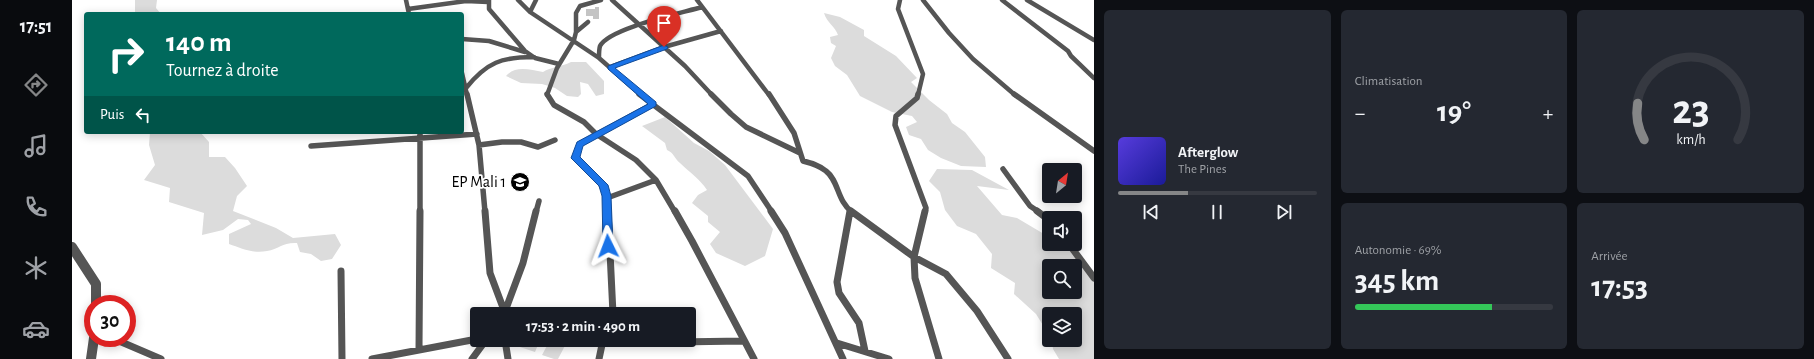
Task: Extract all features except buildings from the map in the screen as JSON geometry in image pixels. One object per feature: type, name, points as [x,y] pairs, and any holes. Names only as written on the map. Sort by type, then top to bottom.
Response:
[{"type":"street","points":[[406,0],[408,12],[460,2],[488,1],[489,9],[528,53],[534,57],[559,64]]},
{"type":"street","points":[[518,0],[530,12],[599,58],[653,104],[748,176],[785,232],[843,359]]},
{"type":"street","points":[[530,12],[536,0]]},
{"type":"street","points":[[601,0],[580,6],[576,13],[576,32],[574,40],[559,64],[547,95],[554,105],[584,122],[596,134],[636,160],[656,180],[692,241],[754,359]]},
{"type":"street","points":[[612,0],[638,26],[698,78],[732,115],[760,135],[800,153]]},
{"type":"street","points":[[698,0],[765,88],[794,132],[803,161],[819,165],[829,173],[844,204],[850,211],[914,257],[946,274],[977,311],[1008,359]]},
{"type":"street","points":[[900,0],[898,9],[923,74],[923,80],[917,98],[896,116],[895,125],[926,208],[914,257],[916,278],[939,359]]},
{"type":"street","points":[[923,0],[957,43],[992,77],[1031,108],[1094,151]]},
{"type":"street","points":[[1002,0],[1068,51],[1071,56],[1094,78]]},
{"type":"street","points":[[1027,0],[1094,40]]},
{"type":"street","points":[[599,58],[600,46],[607,38],[638,26],[702,7]]},
{"type":"street","points":[[576,32],[588,22]]},
{"type":"street","points":[[610,68],[664,47],[721,31]]},
{"type":"street","points":[[464,39],[489,41],[528,53]]},
{"type":"street","points":[[503,307],[490,273],[479,145],[464,87],[483,71],[503,59],[534,57]]},
{"type":"street","points":[[613,307],[607,198],[603,185],[575,158],[580,144],[653,104]]},
{"type":"street","points":[[311,146],[420,135],[477,134]]},
{"type":"street","points":[[419,350],[420,135]]},
{"type":"street","points":[[479,145],[502,142],[521,142],[538,147],[555,140]]},
{"type":"street","points":[[1003,169],[1030,206],[1042,215]]},
{"type":"street","points":[[607,198],[656,180]]},
{"type":"street","points":[[508,307],[523,263],[540,201]]},
{"type":"street","points":[[850,211],[837,282],[839,293],[859,323],[865,351]]},
{"type":"street","points":[[72,248],[96,284],[96,295]]},
{"type":"street","points":[[1074,251],[1094,278]]},
{"type":"street","points":[[341,271],[342,359]]},
{"type":"street","points":[[372,359],[470,340]]},
{"type":"street","points":[[696,342],[744,341]]},
{"type":"street","points":[[837,343],[889,359]]},
{"type":"street","points":[[91,359],[93,347]]},
{"type":"street","points":[[133,347],[161,359]]},
{"type":"street","points":[[472,359],[481,347]]},
{"type":"street","points":[[506,347],[508,359]]},
{"type":"street","points":[[599,359],[602,347]]},
{"type":"shaded area","points":[[135,0],[157,0],[156,8],[159,12],[135,12]]},
{"type":"shaded area","points":[[824,13],[840,17],[864,30],[864,36],[896,56],[917,78],[911,82],[929,100],[947,114],[952,123],[965,132],[985,157],[986,167],[961,166],[941,158],[928,150],[921,139],[909,135],[906,127],[917,122],[912,116],[892,112],[860,96],[847,75],[835,66],[831,58],[836,46],[831,43],[830,37],[838,35]]},
{"type":"shaded area","points":[[571,62],[586,62],[604,81],[604,94],[596,96],[588,84],[580,82],[581,94],[578,97],[567,96],[555,88],[542,84],[521,83],[506,76],[514,70],[528,69],[543,72]]},
{"type":"shaded area","points":[[665,117],[694,143],[709,151],[725,165],[773,229],[765,256],[745,266],[716,253],[710,244],[720,232],[708,222],[708,216],[692,203],[698,195],[707,190],[698,179],[667,150],[665,143],[642,126]]},
{"type":"shaded area","points":[[150,134],[202,134],[209,142],[209,157],[225,157],[235,168],[247,186],[237,196],[233,211],[276,228],[293,238],[335,234],[341,245],[332,259],[321,261],[311,254],[300,252],[297,243],[288,244],[262,252],[247,250],[229,244],[229,234],[251,224],[248,220],[238,219],[223,230],[202,235],[204,213],[169,202],[170,188],[144,180],[155,165],[149,145]]},
{"type":"shaded area","points":[[937,169],[972,170],[1009,190],[977,186],[1002,215],[1017,218],[1042,233],[1042,251],[1073,251],[1079,259],[1042,259],[1042,299],[1082,299],[1082,263],[1094,278],[1094,359],[1059,359],[1053,349],[1053,347],[1082,347],[1082,307],[1042,307],[1042,324],[1036,314],[1014,294],[1015,283],[991,268],[992,254],[976,234],[957,226],[945,210],[940,192],[929,181]]},
{"type":"shaded area","points":[[520,347],[537,347],[535,352]]},
{"type":"shaded area","points":[[546,347],[564,347],[558,359],[542,355]]},
{"type":"place","name":"EP Mali 1","points":[[520,182]]},
{"type":"route","points":[[608,246],[607,196],[603,185],[575,158],[580,144],[653,104],[610,68],[664,47]]}]
